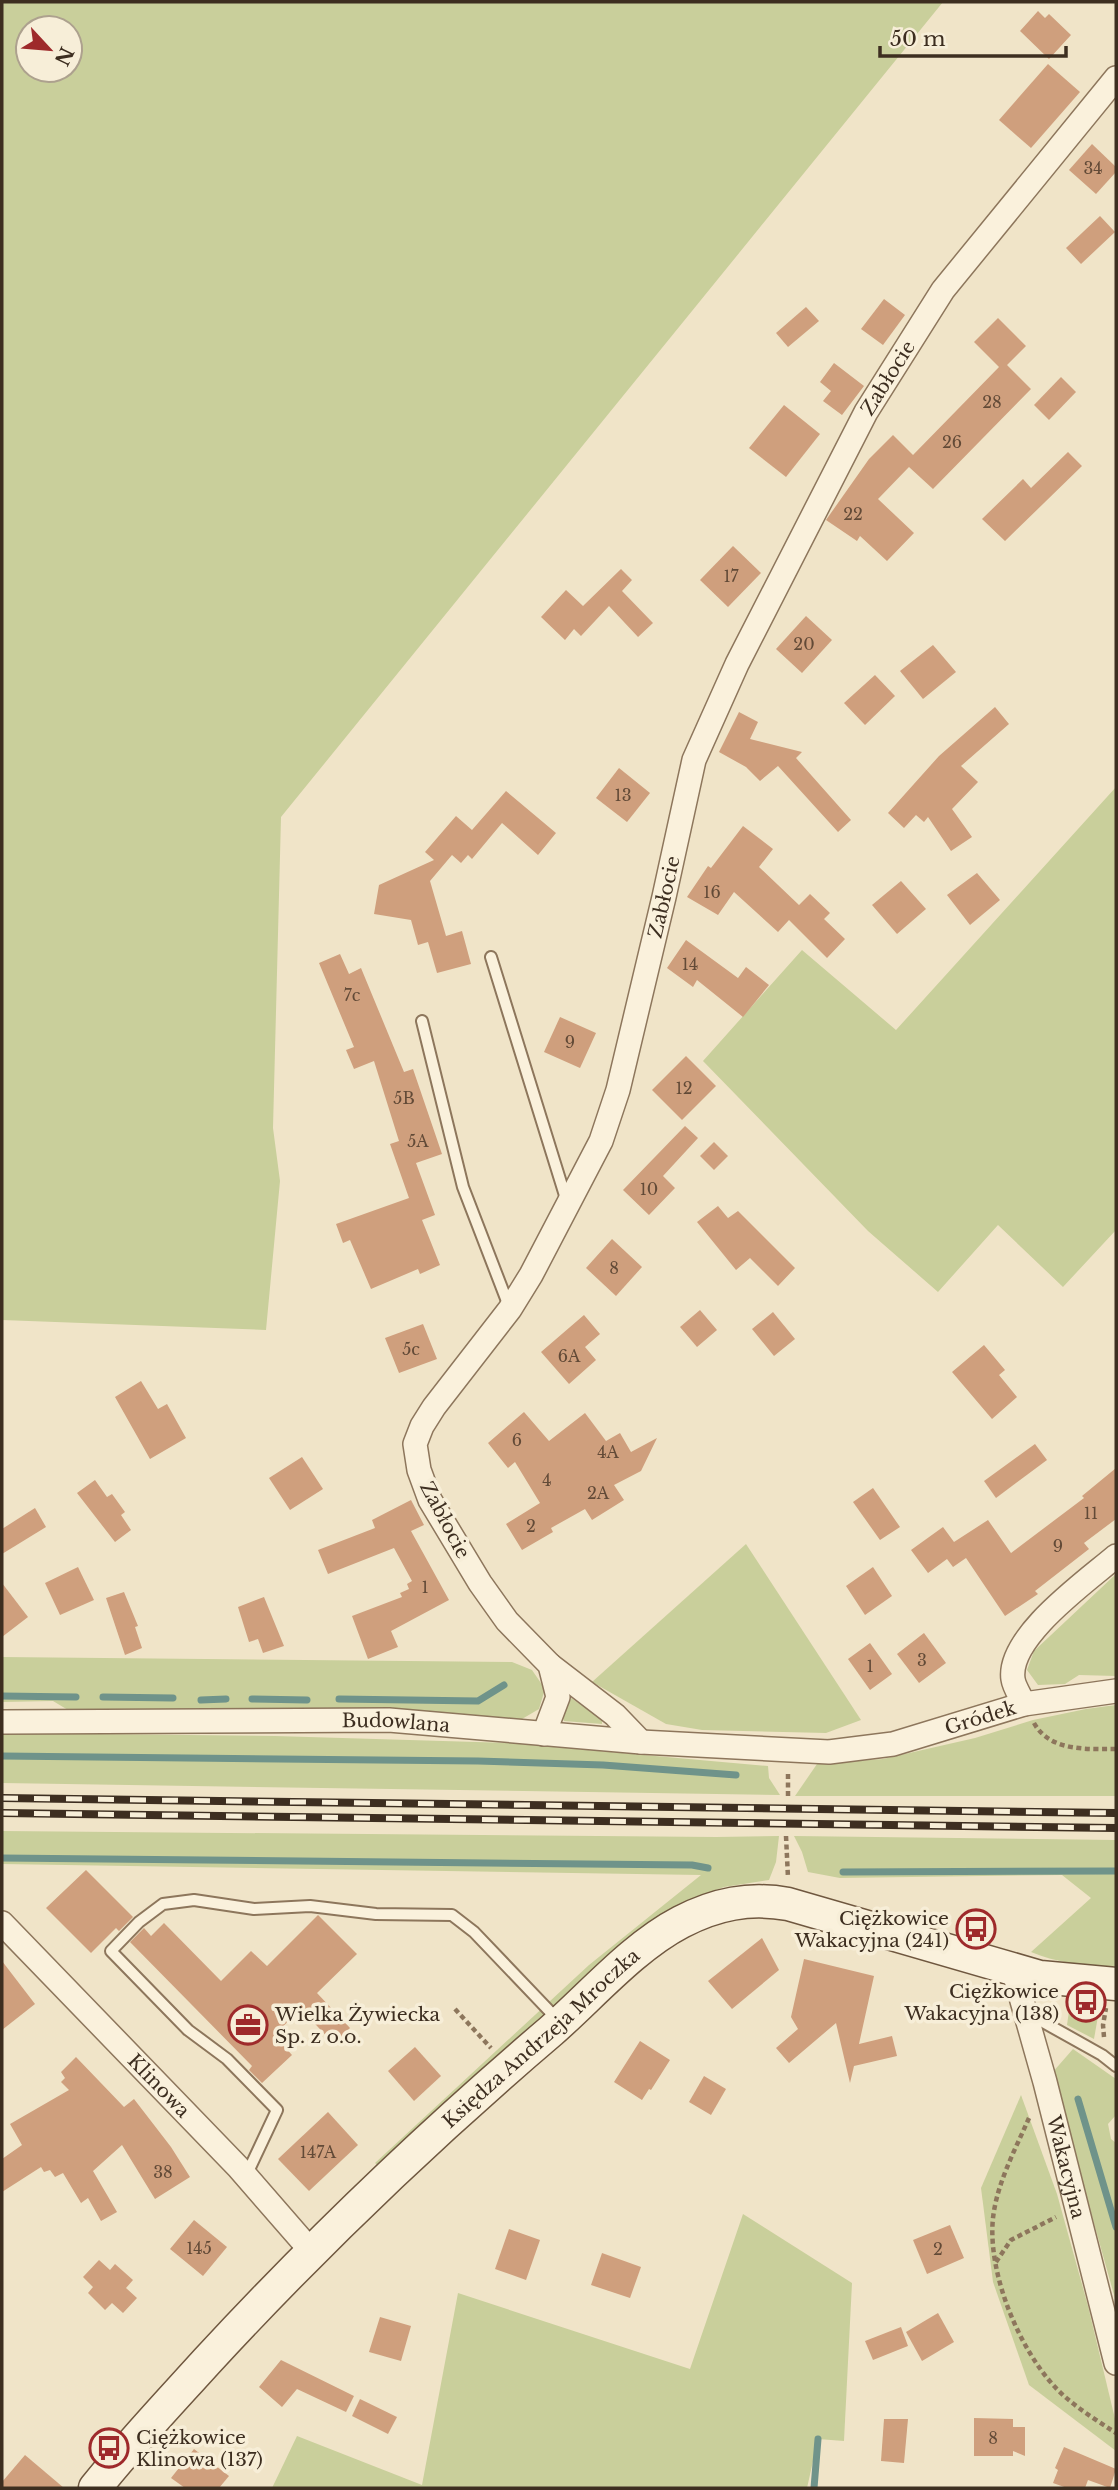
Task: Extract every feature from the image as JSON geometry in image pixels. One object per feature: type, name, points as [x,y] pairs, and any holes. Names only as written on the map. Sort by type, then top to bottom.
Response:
[{"type":"street","name":"Zabłocie","points":[[641,1742],[615,1715],[550,1665],[507,1620],[480,1583],[430,1500],[419,1470],[415,1444],[434,1407],[510,1309],[531,1275],[601,1141],[618,1090],[694,760],[732,675],[866,412],[943,290],[1116,78]]},
{"type":"street","name":"Gródek","points":[[788,1760],[893,1744],[1024,1704],[1013,1678],[1018,1650],[1033,1628],[1116,1556]]},
{"type":"street","points":[[544,1734],[558,1697],[550,1665]]},
{"type":"street","points":[[1024,1704],[1116,1691]]},
{"type":"street","name":"Budowlana","points":[[2,1722],[389,1720],[641,1742],[788,1760]]},
{"type":"street","name":"Księdza Andrzeja Mroczka","points":[[94,2488],[129,2446],[312,2252],[508,2067],[629,1960],[678,1924],[729,1903],[750,1900],[788,1904],[1040,1977],[1115,1984]]},
{"type":"street","name":"Klinowa","points":[[2,1923],[246,2176],[312,2252]]},
{"type":"street","name":"Wakacyjna","points":[[1013,1969],[1045,2082],[1116,2363]]},
{"type":"lane","points":[[491,957],[568,1204]]},
{"type":"lane","points":[[422,1021],[463,1187],[510,1309]]},
{"type":"lane","points":[[246,2176],[277,2110],[227,2059],[188,2030],[111,1951],[139,1922],[163,1904],[194,1899],[254,1909],[310,1906],[376,1914],[452,1915],[474,1932],[560,2022]]},
{"type":"lane","points":[[1024,2012],[1115,2065]]},
{"type":"path","points":[[1024,1704],[1037,1728],[1050,1740],[1076,1748],[1116,1749]]},
{"type":"path","points":[[788,1760],[788,1796]]},
{"type":"path","points":[[786,1836],[788,1904]]},
{"type":"path","points":[[1115,1984],[1103,2025],[1105,2046],[1115,2065]]},
{"type":"path","points":[[455,2010],[508,2067]]},
{"type":"path","points":[[1045,2082],[1000,2186],[993,2219],[996,2262],[1010,2313],[1037,2364],[1063,2396],[1116,2433]]},
{"type":"path","points":[[996,2262],[1011,2240],[1076,2207]]},
{"type":"green space","points":[[2,2],[943,2],[281,817],[273,1128],[280,1181],[266,1330],[2,1320]]},
{"type":"green space","points":[[1116,787],[1116,1230],[1063,1287],[998,1225],[938,1292],[868,1231],[703,1061],[802,950],[896,1030]]},
{"type":"green space","points":[[746,1544],[861,1720],[826,1733],[702,1730],[666,1724],[592,1682]]},
{"type":"green space","points":[[1116,1574],[1116,1676],[1079,1675],[1065,1684],[1038,1685],[1027,1670],[1034,1651]]},
{"type":"green space","points":[[2,1657],[512,1662],[532,1670],[545,1689],[539,1709],[522,1719],[342,1712],[68,1710],[53,1701],[2,1702]]},
{"type":"green space","points":[[571,1698],[602,1719],[602,1724],[564,1721]]},
{"type":"green space","points":[[1116,1705],[1116,1796],[795,1796],[817,1764],[883,1759],[975,1738],[1033,1720]]},
{"type":"green space","points":[[2,1733],[275,1736],[510,1743],[768,1766],[769,1778],[780,1795],[2,1783]]},
{"type":"green space","points":[[2,1831],[779,1836],[776,1862],[769,1880],[724,1887],[694,1898],[656,1921],[381,2168],[375,2163],[589,1965],[701,1875],[2,1864]]},
{"type":"green space","points":[[794,1836],[1116,1840],[1116,1966],[1073,1964],[1031,1952],[1091,1898],[1062,1875],[840,1878],[808,1872]]},
{"type":"green space","points":[[1071,1997],[1101,1999],[1094,2039],[1067,2025]]},
{"type":"green space","points":[[1073,2049],[1116,2079],[1116,2115],[1108,2124],[1111,2139],[1116,2143],[1116,2302],[1052,2073]]},
{"type":"green space","points":[[1021,2095],[1057,2194],[1088,2306],[1116,2423],[1116,2451],[1029,2385],[993,2282],[981,2188]]},
{"type":"green space","points":[[743,2214],[852,2283],[844,2441],[818,2439],[807,2488],[272,2488],[297,2436],[422,2485],[458,2293],[690,2369]]},
{"type":"building","points":[[1038,11],[1045,18],[1049,14],[1071,35],[1049,59],[1020,31]]},
{"type":"building","points":[[1048,64],[1080,92],[1031,148],[999,120]]},
{"type":"building","points":[[1092,144],[1116,167],[1116,172],[1096,194],[1069,170]]},
{"type":"building","points":[[1100,216],[1115,232],[1081,264],[1066,248]]},
{"type":"building","points":[[884,299],[905,315],[883,345],[861,329]]},
{"type":"building","points":[[806,307],[819,321],[788,347],[776,333]]},
{"type":"building","points":[[998,318],[1026,346],[1007,365],[1031,389],[933,489],[909,467],[878,499],[914,533],[887,561],[860,536],[857,541],[826,520],[869,459],[893,435],[913,455],[999,367],[974,342]]},
{"type":"building","points":[[834,363],[864,386],[842,415],[823,401],[831,391],[820,382]]},
{"type":"building","points":[[1061,377],[1076,392],[1049,420],[1034,405]]},
{"type":"building","points":[[784,405],[820,434],[786,477],[749,448]]},
{"type":"building","points":[[1068,452],[1082,466],[1005,541],[982,519],[1023,479],[1031,488]]},
{"type":"building","points":[[733,546],[761,573],[728,607],[700,580]]},
{"type":"building","points":[[621,569],[632,580],[622,591],[653,623],[638,637],[609,606],[581,636],[574,629],[565,640],[541,617],[566,590],[583,606]]},
{"type":"building","points":[[806,616],[832,640],[802,673],[776,649]]},
{"type":"building","points":[[933,645],[956,672],[923,699],[900,671]]},
{"type":"building","points":[[875,675],[895,696],[865,725],[844,703]]},
{"type":"building","points":[[995,707],[1009,724],[961,766],[978,782],[952,809],[972,837],[951,851],[928,817],[924,822],[916,815],[904,828],[888,813],[939,756]]},
{"type":"building","points":[[739,712],[758,722],[750,739],[802,752],[796,758],[851,820],[838,832],[778,766],[760,781],[746,767],[719,752]]},
{"type":"building","points":[[619,768],[650,793],[627,822],[596,798]]},
{"type":"building","points":[[506,791],[556,833],[538,855],[502,823],[472,859],[468,855],[461,863],[452,855],[430,881],[446,936],[462,931],[471,964],[437,973],[428,942],[418,945],[411,920],[374,914],[379,885],[434,860],[425,852],[456,816],[472,830]]},
{"type":"building","points":[[743,826],[773,849],[759,867],[799,905],[810,894],[830,913],[824,919],[845,939],[827,958],[789,920],[778,932],[734,892],[718,915],[687,897],[708,866],[711,868]]},
{"type":"building","points":[[977,873],[1000,900],[970,925],[947,895]]},
{"type":"building","points":[[901,881],[926,909],[897,934],[872,905]]},
{"type":"building","points":[[686,940],[738,978],[746,967],[769,985],[743,1017],[697,980],[693,987],[667,968]]},
{"type":"building","points":[[340,954],[349,974],[361,968],[404,1072],[413,1069],[442,1154],[416,1163],[435,1215],[422,1220],[440,1265],[420,1274],[418,1269],[371,1289],[350,1240],[343,1243],[336,1224],[409,1198],[390,1144],[399,1141],[374,1061],[354,1069],[346,1050],[354,1047],[319,963]]},
{"type":"building","points":[[560,1017],[596,1033],[580,1068],[544,1052]]},
{"type":"building","points":[[686,1056],[716,1086],[682,1120],[652,1090]]},
{"type":"building","points":[[685,1126],[698,1138],[663,1176],[675,1188],[649,1215],[623,1190]]},
{"type":"building","points":[[714,1142],[728,1156],[714,1170],[700,1156]]},
{"type":"building","points":[[718,1206],[728,1218],[738,1211],[795,1268],[778,1286],[750,1258],[736,1270],[697,1222]]},
{"type":"building","points":[[612,1239],[642,1267],[616,1296],[586,1268]]},
{"type":"building","points":[[700,1310],[717,1330],[697,1347],[680,1327]]},
{"type":"building","points":[[773,1312],[795,1339],[774,1356],[752,1329]]},
{"type":"building","points":[[584,1315],[600,1334],[585,1347],[596,1360],[569,1384],[541,1352]]},
{"type":"building","points":[[423,1324],[437,1359],[399,1373],[385,1338]]},
{"type":"building","points":[[984,1345],[1005,1370],[999,1375],[1017,1397],[992,1419],[952,1372]]},
{"type":"building","points":[[141,1381],[158,1409],[167,1404],[186,1438],[150,1459],[115,1397]]},
{"type":"building","points":[[524,1412],[549,1441],[585,1413],[606,1441],[620,1433],[631,1452],[657,1438],[641,1471],[614,1485],[624,1500],[592,1520],[585,1509],[551,1528],[553,1532],[522,1550],[506,1524],[540,1503],[515,1462],[508,1468],[488,1443]]},
{"type":"building","points":[[1035,1444],[1047,1460],[996,1498],[984,1481]]},
{"type":"building","points":[[302,1457],[323,1489],[290,1510],[269,1478]]},
{"type":"building","points":[[1116,1468],[1116,1519],[1084,1543],[1089,1549],[1035,1591],[1038,1594],[1005,1616],[966,1558],[953,1567],[947,1559],[928,1573],[911,1550],[943,1527],[954,1542],[988,1520],[1011,1553],[1084,1498],[1082,1496]]},
{"type":"building","points":[[95,1480],[107,1497],[112,1494],[125,1512],[121,1515],[131,1530],[115,1542],[77,1493]]},
{"type":"building","points":[[873,1488],[900,1527],[880,1540],[853,1502]]},
{"type":"building","points":[[411,1500],[424,1525],[411,1531],[449,1600],[391,1631],[398,1647],[368,1659],[352,1616],[402,1597],[400,1593],[409,1589],[407,1584],[412,1581],[394,1548],[328,1574],[318,1550],[375,1528],[372,1520]]},
{"type":"building","points":[[35,1508],[46,1527],[2,1554],[2,1529]]},
{"type":"building","points":[[78,1567],[94,1600],[60,1615],[45,1583]]},
{"type":"building","points":[[873,1567],[892,1596],[865,1615],[846,1586]]},
{"type":"building","points":[[2,1583],[28,1617],[2,1637]]},
{"type":"building","points":[[124,1592],[138,1626],[135,1627],[142,1648],[125,1655],[106,1598]]},
{"type":"building","points":[[264,1597],[284,1646],[263,1653],[258,1639],[249,1642],[238,1607]]},
{"type":"building","points":[[924,1633],[946,1663],[919,1683],[897,1654]]},
{"type":"building","points":[[870,1643],[892,1674],[870,1690],[848,1659]]},
{"type":"building","points":[[86,1870],[133,1917],[119,1931],[116,1928],[91,1953],[46,1908]]},
{"type":"building","points":[[318,1915],[357,1954],[317,1993],[350,2028],[334,2044],[301,2009],[274,2035],[292,2055],[262,2083],[249,2070],[252,2066],[130,1942],[144,1928],[151,1936],[164,1923],[221,1981],[251,1951],[267,1966]]},
{"type":"building","points":[[762,1938],[779,1970],[732,2009],[708,1981]]},
{"type":"building","points":[[804,1959],[874,1976],[859,2044],[892,2036],[897,2056],[854,2066],[850,2083],[836,2023],[789,2063],[776,2048],[798,2029],[791,2017]]},
{"type":"building","points":[[2,1961],[35,2004],[2,2030]]},
{"type":"building","points":[[640,2041],[670,2060],[642,2100],[614,2082]]},
{"type":"building","points":[[415,2047],[441,2076],[414,2101],[388,2071]]},
{"type":"building","points":[[76,2057],[124,2107],[134,2099],[190,2177],[155,2199],[122,2145],[93,2171],[117,2212],[101,2221],[88,2198],[81,2203],[63,2173],[55,2177],[50,2170],[44,2172],[41,2167],[2,2192],[2,2159],[22,2145],[10,2124],[69,2090],[61,2082],[65,2078],[61,2072]]},
{"type":"building","points":[[704,2076],[726,2089],[711,2115],[689,2102]]},
{"type":"building","points":[[328,2112],[358,2145],[309,2191],[278,2159]]},
{"type":"building","points":[[194,2220],[227,2247],[203,2276],[170,2249]]},
{"type":"building","points":[[950,2225],[964,2258],[927,2274],[913,2240]]},
{"type":"building","points":[[509,2229],[540,2240],[526,2280],[495,2269]]},
{"type":"building","points":[[602,2253],[641,2267],[630,2298],[591,2285]]},
{"type":"building","points":[[99,2260],[110,2270],[115,2264],[133,2280],[126,2288],[137,2298],[123,2313],[112,2303],[105,2310],[88,2293],[93,2287],[83,2277]]},
{"type":"building","points":[[938,2313],[954,2342],[922,2361],[906,2332]]},
{"type":"building","points":[[380,2317],[411,2326],[401,2361],[369,2352]]},
{"type":"building","points":[[901,2327],[908,2346],[873,2360],[865,2341]]},
{"type":"building","points":[[281,2360],[354,2396],[346,2412],[297,2389],[282,2407],[259,2387]]},
{"type":"building","points":[[360,2399],[397,2417],[388,2434],[352,2416]]},
{"type":"building","points":[[974,2418],[1013,2419],[1013,2427],[1025,2427],[1025,2456],[1013,2451],[1013,2456],[974,2456]]},
{"type":"building","points":[[884,2419],[908,2419],[904,2463],[881,2461]]},
{"type":"building","points":[[1064,2447],[1116,2469],[1110,2488],[1088,2480],[1085,2488],[1067,2488],[1053,2483],[1058,2470],[1055,2468]]},
{"type":"building","points":[[194,2449],[229,2476],[219,2488],[185,2488],[171,2478]]},
{"type":"building","points":[[25,2455],[64,2488],[2,2488],[2,2482]]},
{"type":"waterway","points":[[339,1699],[478,1701],[504,1685]]},
{"type":"waterway","points":[[2,1696],[76,1697]]},
{"type":"waterway","points":[[103,1697],[173,1698]]},
{"type":"waterway","points":[[201,1700],[226,1699]]},
{"type":"waterway","points":[[252,1699],[307,1700]]},
{"type":"waterway","points":[[2,1756],[478,1761],[603,1765],[736,1775]]},
{"type":"waterway","points":[[2,1858],[692,1865],[708,1868]]},
{"type":"waterway","points":[[843,1872],[1116,1871]]},
{"type":"waterway","points":[[1078,2099],[1116,2227]]},
{"type":"waterway","points":[[814,2488],[818,2439]]},
{"type":"railway","points":[[2,1798],[1116,1813]]},
{"type":"railway","points":[[2,1813],[1116,1828]]},
{"type":"place","name":"Ciężkowice Wakacyjna (241)","points":[[976,1929]]},
{"type":"place","name":"Ciężkowice Wakacyjna (138)","points":[[1086,2002]]},
{"type":"place","name":"Wielka Żywiecka Sp. z o.o.","points":[[248,2025]]},
{"type":"place","name":"Ciężkowice Klinowa (137)","points":[[109,2448]]}]
